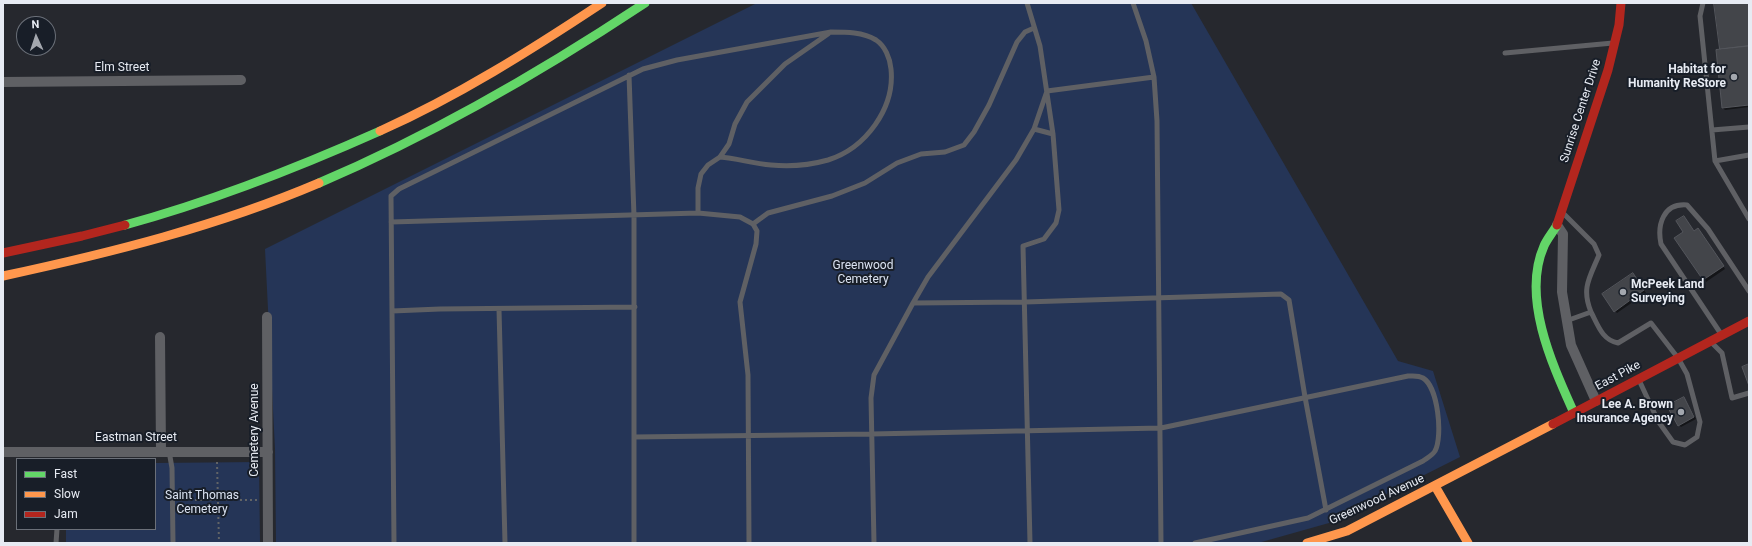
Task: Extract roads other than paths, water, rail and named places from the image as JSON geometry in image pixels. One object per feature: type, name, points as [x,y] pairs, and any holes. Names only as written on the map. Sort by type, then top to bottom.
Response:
[{"type":"main road","points":[[3,253],[104,231],[182,208],[252,185],[318,159],[395,124],[475,82],[558,34],[602,3]]},
{"type":"main road","points":[[3,276],[70,263],[180,233],[253,208],[329,178],[414,140],[512,87],[575,50],[645,3]]},
{"type":"main road","name":"Sunrise Center Drive","points":[[1574,413],[1553,365],[1540,325],[1537,296],[1538,272],[1547,237],[1558,225],[1608,70],[1616,42],[1622,3]]},
{"type":"main road","name":"East Pike","points":[[1435,486],[1749,320]]},
{"type":"main road","points":[[1435,486],[1468,543]]},
{"type":"main road","name":"Greenwood Avenue","points":[[1307,543],[1347,530],[1435,486]]},
{"type":"street","name":"Elm Street","points":[[3,82],[241,80]]},
{"type":"street","points":[[1558,225],[1563,234],[1562,292],[1566,321],[1571,344],[1596,401]]},
{"type":"street","name":"Cemetery Avenue","points":[[267,317],[268,543]]},
{"type":"street","points":[[160,337],[165,451]]},
{"type":"street","name":"Eastman Street","points":[[3,452],[58,455],[165,451],[268,452]]},
{"type":"lane","points":[[1027,3],[1040,46],[1047,91],[1053,134],[1059,210],[1056,223],[1044,239],[1023,246],[1030,543]]},
{"type":"lane","points":[[1133,3],[1146,41],[1154,77],[1161,428],[1161,543]]},
{"type":"lane","points":[[1703,3],[1700,16],[1716,161],[1749,219]]},
{"type":"lane","points":[[753,224],[768,213],[832,196],[865,183],[897,163],[921,154],[946,152],[964,145],[974,132],[989,105],[1017,42],[1025,32],[1034,28]]},
{"type":"lane","points":[[698,213],[698,188],[701,174],[708,165],[720,157],[729,144],[735,124],[747,102],[785,64],[831,32]]},
{"type":"lane","points":[[394,543],[391,196],[399,189],[629,75],[677,60],[831,32],[849,32],[866,35],[877,40],[886,51],[890,62],[891,73],[890,96],[884,111],[874,126],[848,149],[830,159],[813,164],[771,165],[736,158],[720,157]]},
{"type":"lane","points":[[1504,53],[1616,42]]},
{"type":"lane","points":[[629,75],[634,216],[634,543]]},
{"type":"lane","points":[[1047,91],[1154,77]]},
{"type":"lane","points":[[874,543],[871,398],[874,375],[928,278],[1016,160],[1034,129],[1047,91]]},
{"type":"lane","points":[[1712,130],[1749,127]]},
{"type":"lane","points":[[1034,129],[1053,134]]},
{"type":"lane","points":[[1716,161],[1749,155]]},
{"type":"lane","points":[[1722,335],[1661,244],[1659,231],[1661,220],[1668,210],[1679,204],[1687,205],[1708,230],[1749,291]]},
{"type":"lane","points":[[1562,212],[1594,244],[1598,250],[1599,255],[1587,284],[1585,293],[1591,312],[1606,339],[1611,342],[1618,343],[1651,323],[1678,358],[1687,374],[1700,422],[1697,437],[1685,444],[1674,442],[1658,421],[1638,378]]},
{"type":"lane","points":[[391,222],[698,213],[740,217],[753,224],[757,231],[756,244],[740,302],[748,375],[749,543]]},
{"type":"lane","points":[[913,303],[1025,302],[1281,294],[1289,300],[1326,510]]},
{"type":"lane","points":[[392,311],[440,309],[634,307]]},
{"type":"lane","points":[[499,309],[505,543]]},
{"type":"lane","points":[[1566,321],[1591,312]]},
{"type":"lane","points":[[1710,340],[1722,353],[1732,398],[1749,393]]},
{"type":"lane","points":[[634,437],[1161,428],[1305,397],[1416,376],[1424,378],[1430,385],[1436,400],[1439,434],[1434,453],[1423,461],[1308,518],[1194,543]]},
{"type":"lane","points":[[165,451],[172,468],[173,543]]},
{"type":"lane","points":[[56,543],[57,530]]},
{"type":"place","name":"Habitat for Humanity ReStore","points":[[1734,77]]},
{"type":"place","name":"McPeek Land Surveying","points":[[1623,292]]},
{"type":"place","name":"Lee A. Brown Insurance Agency","points":[[1681,412]]},
{"type":"park label","name":"Greenwood Cemetery","points":[[863,273]]},
{"type":"park label","name":"Saint Thomas Cemetery","points":[[202,503]]}]
